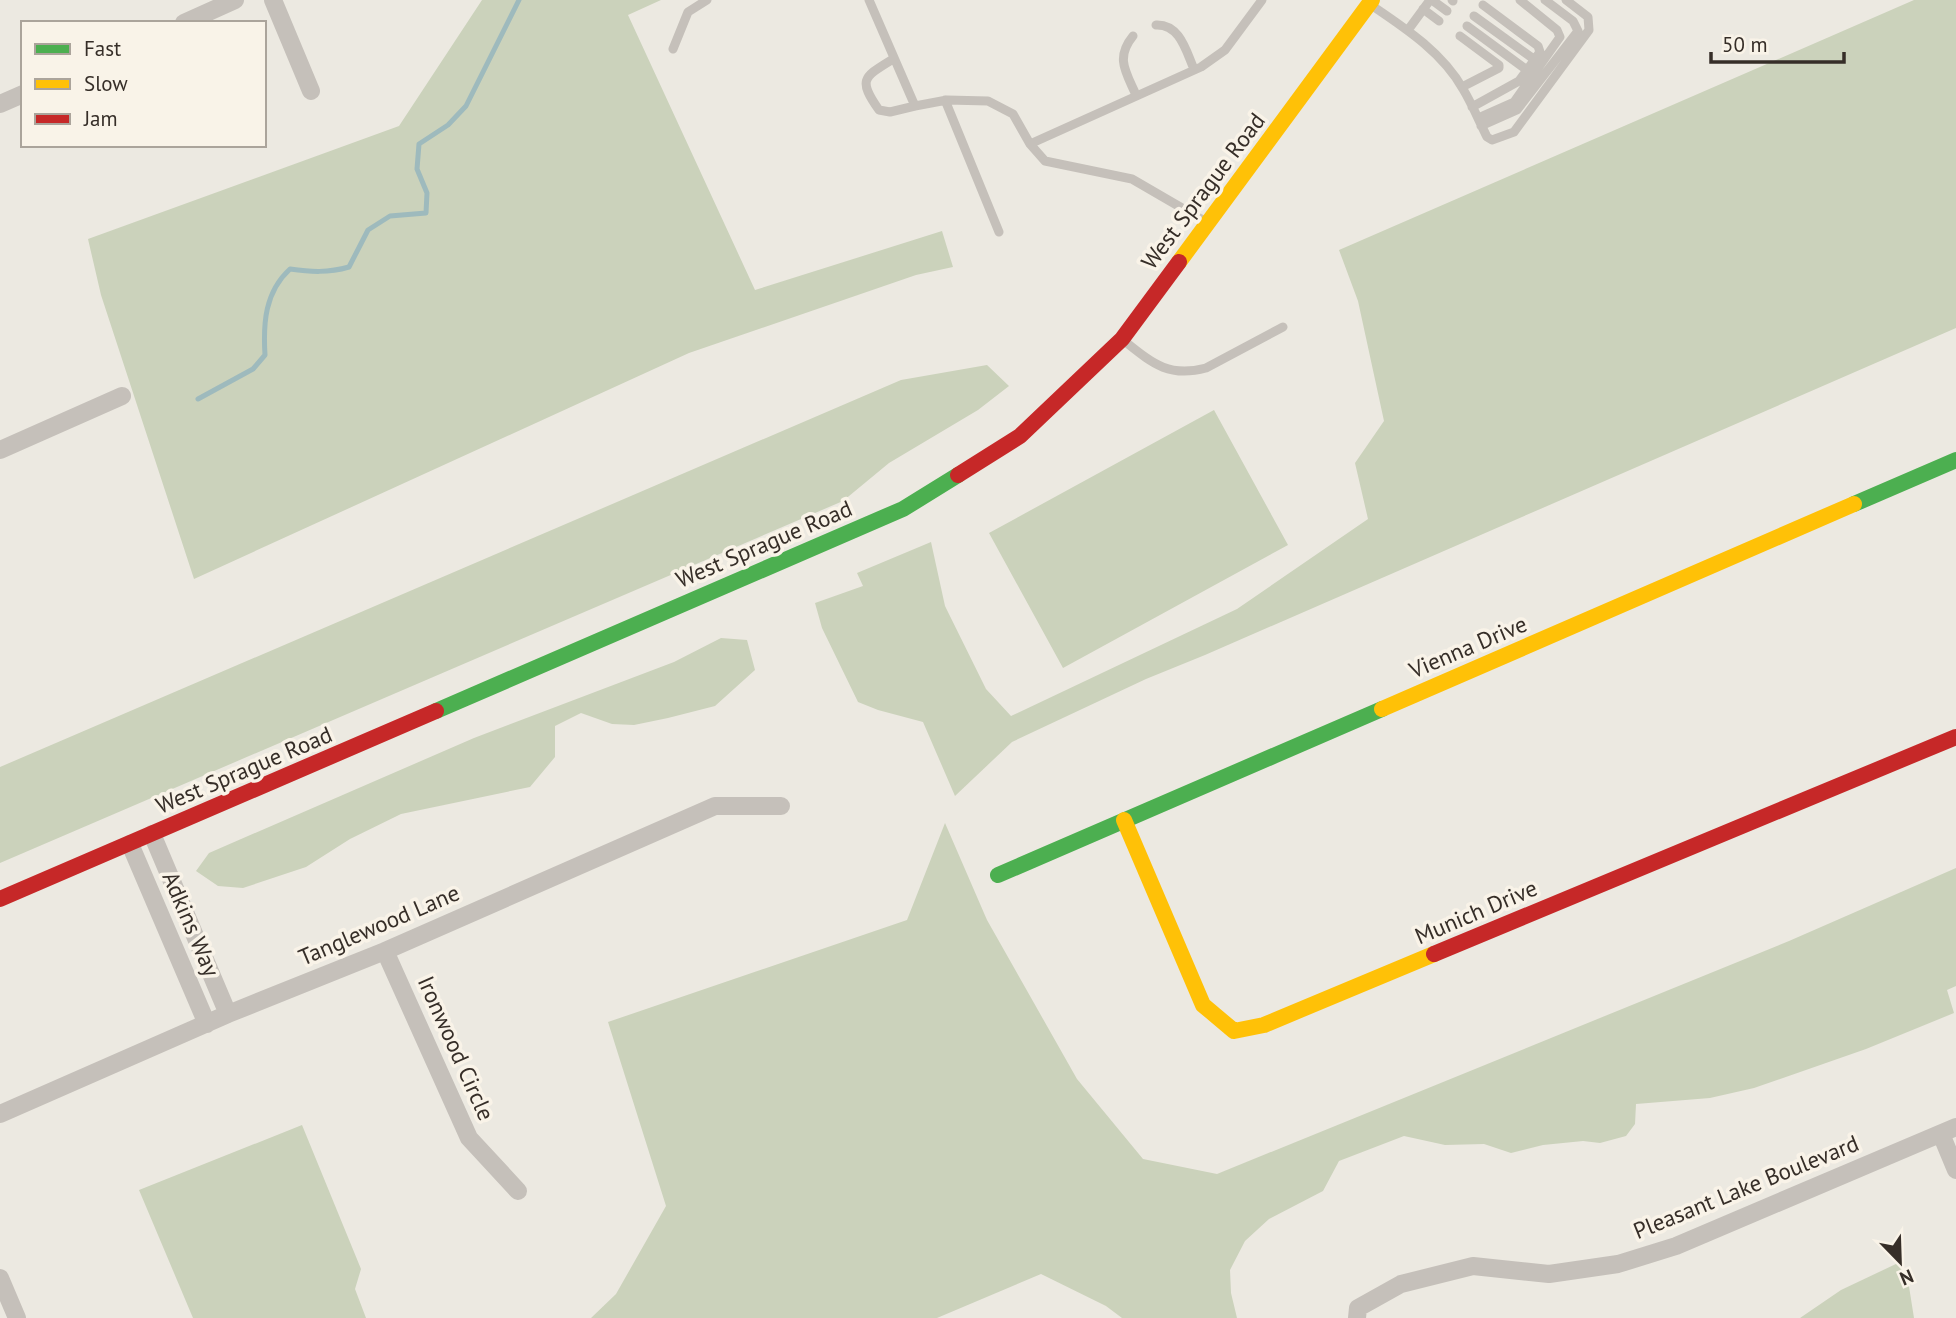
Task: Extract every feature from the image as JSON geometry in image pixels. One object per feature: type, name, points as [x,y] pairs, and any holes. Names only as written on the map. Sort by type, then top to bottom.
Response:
[{"type":"street","points":[[188,21],[235,0]]},
{"type":"street","points":[[273,0],[312,91]]},
{"type":"street","name":"West Sprague Road","points":[[0,899],[903,509],[1020,436],[1122,339],[1371,2]]},
{"type":"street","points":[[0,104],[21,95]]},
{"type":"street","points":[[0,450],[122,397]]},
{"type":"street","name":"Vienna Drive","points":[[998,875],[1955,463]]},
{"type":"street","name":"Munich Drive","points":[[1124,820],[1203,1005],[1234,1031],[1264,1025],[1956,737]]},
{"type":"street","name":"Tanglewood Lane","points":[[0,1114],[228,1014],[385,951],[715,806],[781,806]]},
{"type":"street","name":"Adkins Way","points":[[152,834],[228,1014]]},
{"type":"street","name":"Adkins Way","points":[[130,844],[207,1024]]},
{"type":"street","name":"Ironwood Circle","points":[[385,951],[468,1138],[518,1191]]},
{"type":"street","points":[[1948,1131],[1956,1170]]},
{"type":"street","name":"Pleasant Lake Boulevard","points":[[1357,1318],[1358,1308],[1401,1284],[1473,1266],[1549,1273],[1618,1264],[1676,1246],[1948,1131]]},
{"type":"street","points":[[0,1278],[17,1318]]},
{"type":"lane","points":[[673,49],[688,12],[707,0]]},
{"type":"lane","points":[[869,0],[915,106]]},
{"type":"lane","points":[[1030,144],[1194,69],[1226,50],[1262,0]]},
{"type":"lane","points":[[1408,30],[1431,0],[1447,11]]},
{"type":"lane","points":[[1479,122],[1514,102],[1560,37],[1557,30],[1520,0]]},
{"type":"lane","points":[[1479,122],[1517,110],[1578,31],[1573,21],[1545,0]]},
{"type":"lane","points":[[1371,2],[1408,30],[1446,65],[1462,87],[1487,137],[1492,140],[1514,132],[1588,30],[1588,17],[1566,0]]},
{"type":"lane","points":[[1472,107],[1519,81],[1540,52],[1538,46],[1483,5]]},
{"type":"lane","points":[[1423,9],[1439,21]]},
{"type":"lane","points":[[1474,16],[1535,60]]},
{"type":"lane","points":[[1156,25],[1173,29],[1181,39],[1194,69]]},
{"type":"lane","points":[[1467,26],[1527,70]]},
{"type":"lane","points":[[1133,36],[1124,46],[1122,62],[1136,95]]},
{"type":"lane","points":[[1460,36],[1499,65],[1499,68],[1462,87]]},
{"type":"lane","points":[[893,59],[869,74],[866,84],[868,94],[879,110],[890,112],[945,100],[988,101],[1013,114],[1030,144],[1045,161],[1132,179],[1208,222]]},
{"type":"lane","points":[[945,100],[999,232]]},
{"type":"lane","points":[[1122,339],[1152,363],[1180,372],[1192,372],[1206,368],[1283,327]]},
{"type":"green space","points":[[482,0],[661,0],[628,15],[755,290],[942,231],[953,267],[916,275],[689,353],[194,579],[101,295],[88,239],[399,126]]},
{"type":"green space","points":[[1914,0],[1956,0],[1956,328],[1146,679],[1012,742],[955,796],[923,722],[858,702],[822,628],[815,603],[863,586],[857,573],[931,542],[945,606],[986,689],[1011,716],[1237,609],[1368,519],[1355,463],[1384,421],[1358,301],[1339,250]]},
{"type":"green space","points":[[987,365],[1009,386],[978,410],[889,463],[843,501],[0,863],[0,767],[901,380]]},
{"type":"green space","points":[[1214,410],[1288,545],[1063,668],[989,533]]},
{"type":"green space","points":[[721,638],[747,640],[755,670],[715,706],[634,725],[612,724],[581,713],[555,726],[555,757],[530,787],[401,814],[350,839],[306,867],[243,888],[218,886],[196,871],[209,853],[474,738],[674,662]]},
{"type":"green space","points":[[945,823],[987,920],[1077,1079],[1143,1159],[1217,1174],[1789,941],[1956,868],[1956,986],[1947,990],[1954,1013],[1866,1049],[1754,1088],[1710,1098],[1636,1104],[1635,1124],[1626,1136],[1600,1143],[1583,1141],[1543,1145],[1511,1153],[1484,1144],[1445,1145],[1404,1136],[1339,1161],[1323,1191],[1269,1219],[1245,1241],[1230,1270],[1231,1293],[1237,1318],[1122,1318],[1106,1306],[1041,1274],[937,1318],[591,1318],[616,1294],[666,1206],[608,1022],[907,920]]},
{"type":"green space","points":[[302,1125],[361,1269],[355,1289],[366,1318],[193,1318],[139,1190]]},
{"type":"green space","points":[[1898,1263],[1907,1274],[1914,1318],[1800,1318],[1841,1290]]},
{"type":"waterway","points":[[198,399],[253,369],[265,355],[267,309],[275,288],[290,269],[320,271],[349,267],[368,230],[390,216],[426,213],[427,193],[417,169],[419,144],[448,125],[466,106],[519,0]]},
{"type":"traffic: fast","points":[[1854,504],[1956,460]]},
{"type":"traffic: fast","points":[[436,711],[903,509],[958,475]]},
{"type":"traffic: fast","points":[[998,875],[1382,709]]},
{"type":"traffic: slow","points":[[1179,262],[1372,0]]},
{"type":"traffic: slow","points":[[1382,709],[1854,504]]},
{"type":"traffic: slow","points":[[1124,820],[1203,1005],[1234,1031],[1264,1025],[1434,954]]},
{"type":"traffic: jam","points":[[958,475],[1020,436],[1122,339],[1179,262]]},
{"type":"traffic: jam","points":[[0,899],[436,711]]},
{"type":"traffic: jam","points":[[1434,954],[1956,737]]}]
